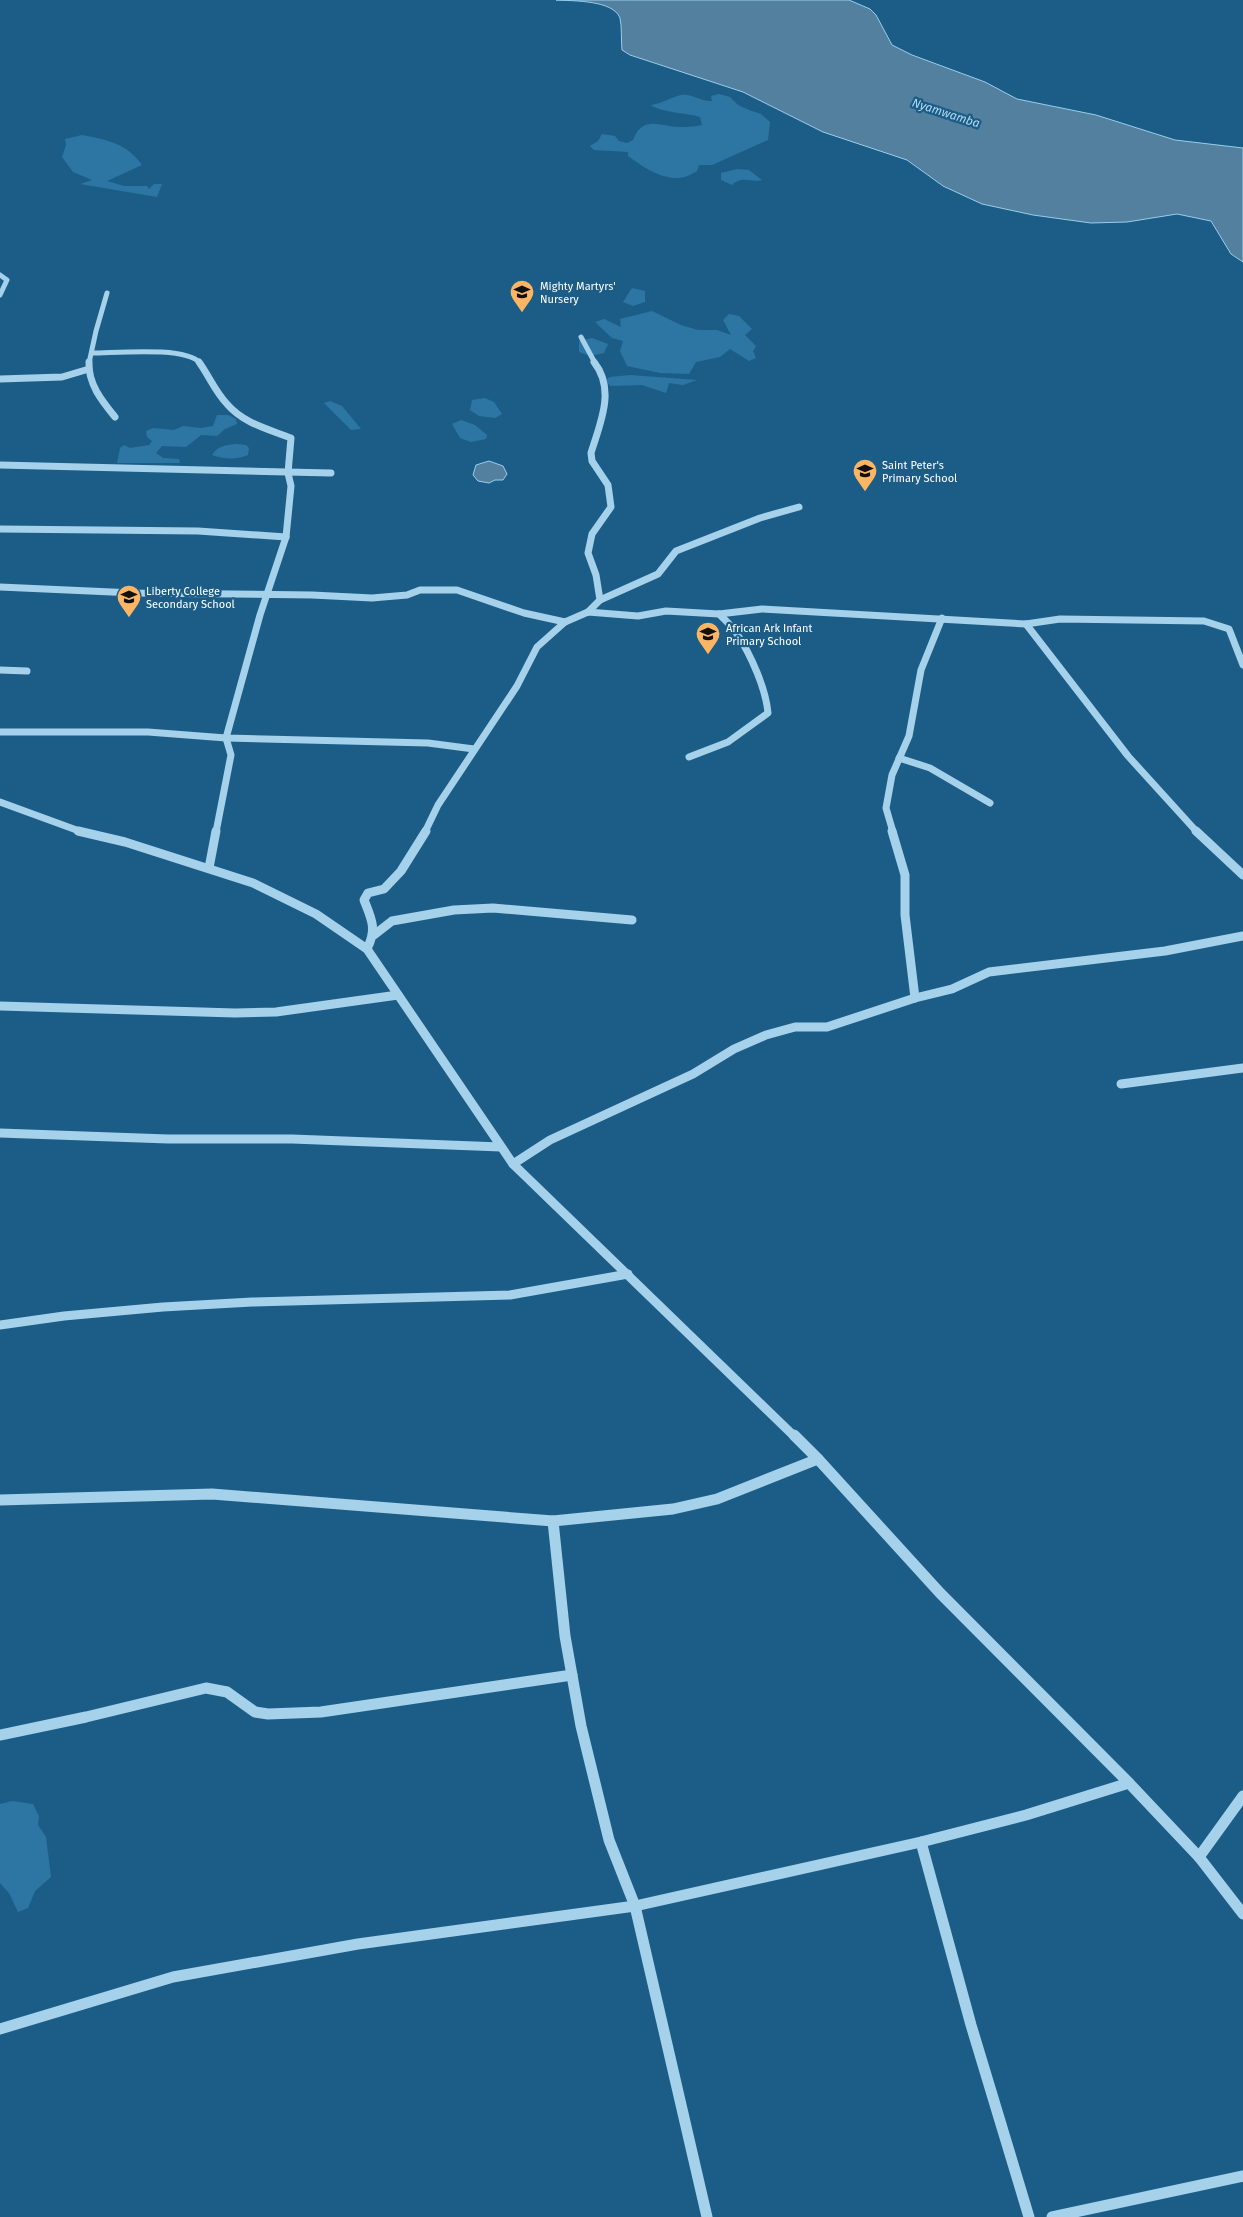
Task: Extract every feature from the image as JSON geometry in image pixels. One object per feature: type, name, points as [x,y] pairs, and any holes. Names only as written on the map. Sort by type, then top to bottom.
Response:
[{"type":"street","points":[[0,275],[7,280],[0,295]]},
{"type":"street","points":[[107,293],[100,316],[89,369],[98,395],[114,417]]},
{"type":"street","points":[[581,337],[593,361],[600,370],[606,401],[591,453],[592,461],[608,485],[611,507],[592,534],[588,554],[596,575],[600,600]]},
{"type":"street","points":[[92,354],[172,353],[195,358],[219,395],[237,414],[255,426],[292,438],[288,473],[291,486],[286,537],[267,595],[226,738],[231,755],[209,868]]},
{"type":"street","points":[[0,379],[68,377],[89,369]]},
{"type":"street","points":[[0,465],[332,473]]},
{"type":"street","points":[[374,935],[371,918],[364,900],[368,893],[384,889],[401,871],[421,840],[438,805],[512,694],[537,647],[565,622],[588,612],[600,600],[658,574],[676,551],[760,518],[800,507]]},
{"type":"street","points":[[0,529],[198,531],[286,537]]},
{"type":"street","points":[[0,587],[134,593],[336,595],[372,598],[407,594],[420,590],[457,590],[478,596],[490,603],[565,622]]},
{"type":"street","points":[[588,612],[638,616],[666,611],[719,614],[762,609],[1026,624],[1060,619],[1210,622],[1229,629],[1243,665]]},
{"type":"street","points":[[689,758],[714,749],[732,739],[754,720],[768,714],[767,697],[748,655],[737,633],[719,614]]},
{"type":"street","points":[[915,998],[905,915],[904,875],[886,808],[892,775],[909,736],[912,711],[921,670],[942,618]]},
{"type":"street","points":[[1026,624],[1147,777],[1225,860],[1243,875]]},
{"type":"street","points":[[0,670],[27,671]]},
{"type":"street","points":[[0,732],[148,732],[226,738],[428,743],[474,749]]},
{"type":"street","points":[[899,758],[930,768],[990,803]]},
{"type":"street","points":[[0,802],[82,832],[125,842],[253,883],[283,896],[316,914],[366,949],[513,1164],[818,1459],[940,1593],[1129,1783],[1199,1857],[1243,1914]]},
{"type":"street","points":[[366,949],[374,935],[392,921],[470,909],[493,908],[632,920]]},
{"type":"street","points":[[513,1164],[550,1140],[659,1088],[693,1074],[734,1049],[766,1035],[796,1027],[827,1027],[915,998],[952,990],[989,972],[1165,951],[1243,936]]},
{"type":"street","points":[[0,1006],[235,1013],[276,1012],[398,995]]},
{"type":"street","points":[[1121,1084],[1243,1068]]},
{"type":"street","points":[[0,1133],[168,1139],[292,1138],[501,1147]]},
{"type":"street","points":[[0,1325],[64,1316],[222,1303],[510,1295],[628,1274]]},
{"type":"street","points":[[0,1500],[212,1494],[553,1521],[673,1509],[717,1498],[758,1484],[818,1459]]},
{"type":"street","points":[[553,1521],[565,1636],[581,1726],[609,1840],[635,1906],[707,2217]]},
{"type":"street","points":[[0,1735],[86,1717],[206,1688],[227,1692],[255,1712],[268,1714],[321,1712],[572,1675]]},
{"type":"street","points":[[0,2029],[173,1978],[358,1944],[635,1906],[921,1842],[1026,1815],[1129,1783]]},
{"type":"street","points":[[1199,1857],[1243,1796]]},
{"type":"street","points":[[921,1842],[971,2025],[1029,2217]]},
{"type":"street","points":[[1052,2217],[1243,2176]]},
{"type":"shaded area","points":[[719,94],[730,97],[738,105],[761,114],[770,122],[768,140],[712,165],[699,165],[697,171],[686,177],[679,178],[672,178],[652,171],[628,156],[628,152],[594,150],[590,146],[598,141],[602,134],[615,136],[619,141],[627,143],[633,140],[641,128],[651,124],[677,127],[702,125],[700,117],[660,109],[651,105],[685,95],[712,101],[711,96]]},
{"type":"shaded area","points":[[82,135],[108,141],[123,147],[142,165],[107,181],[124,186],[147,186],[149,189],[154,184],[162,184],[157,197],[80,184],[92,180],[73,172],[62,157],[66,145],[65,139]]},
{"type":"shaded area","points":[[737,169],[749,170],[762,180],[740,180],[732,185],[721,180],[721,173]]},
{"type":"shaded area","points":[[632,288],[645,291],[645,302],[633,306],[623,302]]},
{"type":"shaded area","points":[[652,311],[681,325],[698,330],[717,330],[731,335],[723,320],[729,314],[739,316],[752,329],[745,335],[756,346],[753,351],[756,358],[749,361],[730,349],[720,357],[696,362],[689,374],[660,373],[627,366],[620,351],[623,341],[612,338],[595,322],[604,319],[621,327],[620,319]]},
{"type":"shaded area","points":[[592,338],[608,344],[604,353],[590,356],[579,352],[579,341]]},
{"type":"shaded area","points":[[630,375],[697,380],[683,385],[669,383],[666,393],[642,385],[611,386],[604,381],[610,377]]},
{"type":"shaded area","points":[[485,398],[494,402],[502,414],[495,418],[479,416],[470,410],[472,400]]},
{"type":"shaded area","points":[[330,401],[342,406],[361,429],[351,430],[324,403]]},
{"type":"shaded area","points":[[217,415],[228,415],[236,419],[237,424],[225,429],[217,436],[201,435],[186,447],[162,446],[156,453],[163,458],[179,459],[180,463],[117,463],[120,448],[124,445],[130,448],[149,445],[152,441],[147,437],[146,431],[153,428],[174,430],[183,426],[201,428],[213,426]]},
{"type":"shaded area","points":[[461,420],[475,425],[487,435],[486,439],[471,442],[460,438],[452,424]]},
{"type":"shaded area","points":[[237,444],[246,445],[249,448],[248,455],[230,458],[212,455],[220,447]]},
{"type":"shaded area","points":[[12,1801],[33,1804],[39,1816],[38,1825],[46,1837],[51,1877],[35,1891],[28,1908],[18,1912],[9,1893],[0,1883],[0,1804]]},
{"type":"water","name":"Nyamwamba","points":[[556,0],[849,0],[870,9],[876,15],[892,45],[912,55],[985,82],[1017,99],[1096,115],[1175,140],[1243,148],[1243,262],[1231,254],[1211,221],[1177,214],[1127,222],[1091,223],[1033,215],[982,204],[943,186],[907,160],[823,132],[743,92],[630,55],[622,50],[621,22],[616,12],[601,5],[582,1]]},
{"type":"water","points":[[489,461],[503,466],[507,474],[503,480],[495,480],[489,483],[478,481],[473,475],[476,465]]},
{"type":"place","name":"Mighty Martyrs' Nursery","points":[[522,313]]},
{"type":"place","name":"Saint Peter's Primary School","points":[[865,492]]},
{"type":"place","name":"Liberty College Secondary School","points":[[129,618]]},
{"type":"place","name":"African Ark Infant Primary School","points":[[708,655]]}]
